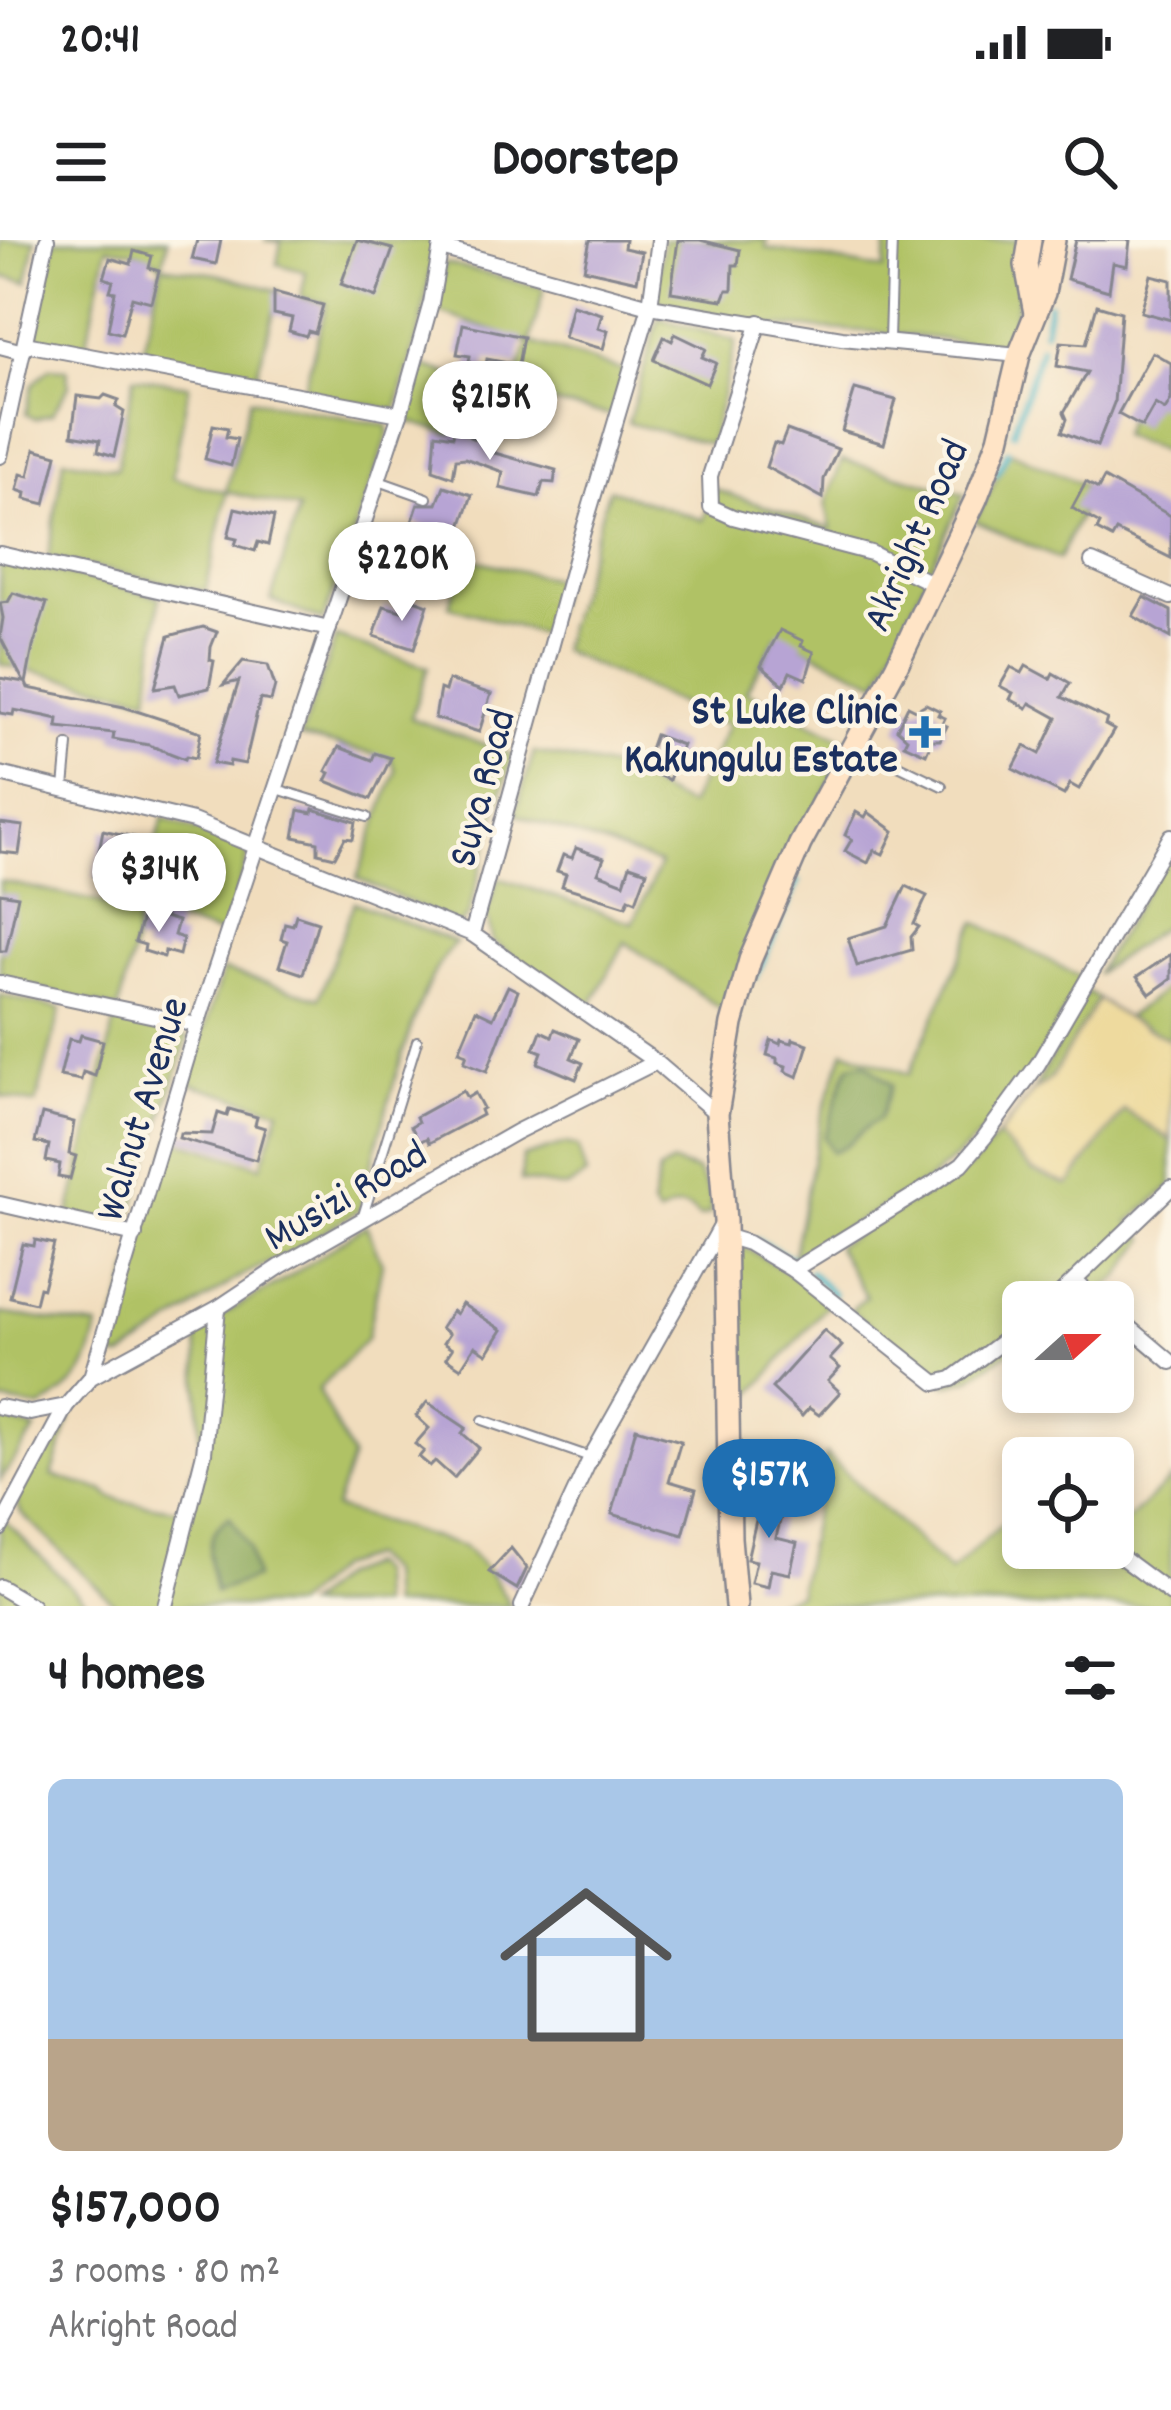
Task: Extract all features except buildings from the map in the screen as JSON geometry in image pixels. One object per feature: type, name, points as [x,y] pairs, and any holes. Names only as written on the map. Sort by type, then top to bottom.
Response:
[{"type":"street","points":[[0,456],[47,240]]},
{"type":"street","name":"Suya Road","points":[[472,934],[581,535],[650,306],[659,240]]},
{"type":"street","points":[[1030,240],[1026,265],[1035,313]]},
{"type":"street","name":"Akright Road","points":[[736,1606],[717,1114],[732,1024],[751,960],[800,844],[935,585],[999,439],[1019,356],[1044,292],[1054,240]]},
{"type":"street","points":[[442,244],[650,306],[842,338],[1019,356]]},
{"type":"street","name":"Walnut Avenue","points":[[91,1377],[197,1025],[400,414],[442,244]]},
{"type":"street","points":[[759,322],[707,491],[711,507],[871,553],[935,585]]},
{"type":"street","points":[[0,346],[400,414]]},
{"type":"street","points":[[0,554],[329,629]]},
{"type":"street","points":[[1092,562],[1171,597]]},
{"type":"street","points":[[0,774],[193,821],[472,934],[656,1062],[717,1114]]},
{"type":"street","points":[[793,1270],[962,1164],[1004,1115],[1038,1064],[1171,836]]},
{"type":"street","points":[[0,983],[197,1025]]},
{"type":"street","name":"Musizi Road","points":[[0,1529],[66,1406],[91,1377],[218,1308],[516,1132],[656,1062]]},
{"type":"street","points":[[1077,1281],[1171,1188]]},
{"type":"street","points":[[0,1204],[135,1235]]},
{"type":"street","points":[[522,1606],[591,1457],[725,1228],[793,1270],[928,1381],[936,1384],[952,1379],[1002,1342]]},
{"type":"street","points":[[165,1606],[203,1453],[218,1308]]},
{"type":"street","points":[[1134,1331],[1171,1362]]},
{"type":"street","points":[[0,1407],[30,1413],[66,1406]]},
{"type":"street","points":[[1134,1567],[1171,1594]]},
{"type":"street","points":[[0,1587],[32,1606]]},
{"type":"lane","points":[[889,340],[892,240]]},
{"type":"lane","points":[[378,480],[427,498]]},
{"type":"lane","points":[[854,743],[942,786]]},
{"type":"lane","points":[[63,789],[68,745]]},
{"type":"lane","points":[[277,789],[367,817]]},
{"type":"lane","points":[[361,1220],[417,1041]]},
{"type":"lane","points":[[484,1420],[591,1457]]},
{"type":"green space","points":[[0,240],[35,240],[27,282],[0,276]]},
{"type":"green space","points":[[54,240],[168,240],[162,266],[136,252],[107,248],[85,350],[36,336]]},
{"type":"green space","points":[[264,240],[436,240],[421,324],[396,411],[303,391],[327,303],[301,297],[306,272],[277,264],[281,242]]},
{"type":"green space","points":[[664,240],[767,240],[766,248],[884,270],[887,240],[1027,240],[1011,340],[1001,346],[879,332],[750,325],[654,300]]},
{"type":"green space","points":[[445,263],[544,288],[530,342],[625,371],[612,415],[510,395],[529,343],[436,311]]},
{"type":"green space","points":[[162,266],[280,291],[255,380],[141,358]]},
{"type":"green space","points":[[659,318],[736,341],[710,444],[628,423]]},
{"type":"green space","points":[[422,365],[510,395],[494,454],[493,446],[407,421]]},
{"type":"green space","points":[[50,368],[66,369],[69,386],[52,414],[35,419],[26,414],[33,384]]},
{"type":"green space","points":[[134,377],[189,385],[172,478],[226,492],[250,399],[387,425],[389,433],[323,621],[271,600],[299,509],[227,492],[206,591],[48,558],[64,459],[117,468]]},
{"type":"green space","points":[[1171,395],[1171,454],[1121,435],[1134,400]]},
{"type":"green space","points":[[1010,451],[1092,489],[1059,559],[975,521]]},
{"type":"green space","points":[[842,460],[964,494],[878,682],[777,636],[746,691],[848,741],[727,1013],[625,942],[589,1009],[493,942],[486,913],[499,878],[633,923],[660,864],[515,814],[534,752],[613,768],[689,806],[728,725],[560,650],[609,489],[703,520],[714,489],[831,529],[826,504]]},
{"type":"green space","points":[[464,557],[562,581],[544,635],[449,606]]},
{"type":"green space","points":[[0,558],[160,597],[149,697],[0,664]]},
{"type":"green space","points":[[336,637],[428,667],[411,718],[512,755],[468,916],[459,925],[357,878],[396,771],[391,758],[300,737]]},
{"type":"green space","points":[[163,818],[250,851],[224,935],[138,911],[118,1010],[0,979],[0,881],[137,910]]},
{"type":"green space","points":[[1171,848],[1171,921],[1096,974]]},
{"type":"green space","points":[[354,902],[456,943],[441,961],[412,1026],[360,1209],[295,1250],[239,1277],[123,1357],[115,1357],[109,1352],[109,1338],[172,1139],[261,1166],[280,1110],[187,1083],[223,970],[319,998]]},
{"type":"green space","points":[[976,922],[1082,978],[1019,1097],[927,1181],[793,1259],[821,1118],[844,1050],[909,1074]]},
{"type":"green space","points":[[1171,985],[1171,1040],[1126,1018]]},
{"type":"green space","points":[[1087,991],[1098,999],[1051,1078],[1033,1092]]},
{"type":"green space","points":[[0,995],[61,1009],[36,1104],[0,1096]]},
{"type":"green space","points":[[115,1020],[188,1037],[128,1227],[69,1215]]},
{"type":"green space","points":[[865,1062],[892,1085],[880,1118],[832,1152],[824,1137],[842,1082],[850,1065]]},
{"type":"green space","points":[[1124,1110],[1171,1140],[1171,1186],[1129,1222],[1146,1239],[1119,1278],[1002,1281],[1002,1356],[969,1379],[947,1385],[851,1310],[866,1297],[836,1246],[972,1166],[998,1136],[1033,1171]]},
{"type":"green space","points":[[565,1144],[578,1147],[586,1175],[567,1188],[521,1181],[523,1157]]},
{"type":"green space","points":[[672,1163],[697,1171],[711,1196],[710,1214],[699,1217],[680,1207],[658,1215],[652,1206],[659,1171]]},
{"type":"green space","points":[[366,1225],[382,1264],[367,1338],[318,1390],[352,1457],[335,1508],[464,1547],[489,1572],[511,1606],[390,1606],[388,1573],[370,1557],[337,1567],[294,1606],[117,1606],[21,1513],[14,1495],[73,1409],[52,1476],[103,1490],[126,1502],[181,1510],[200,1445],[197,1330]],"holes":[[[229,1518],[249,1548],[254,1577],[216,1592]]]},
{"type":"green space","points":[[741,1248],[796,1277],[827,1305],[740,1409],[736,1254]]},
{"type":"green space","points":[[0,1313],[98,1327],[80,1375],[41,1408],[0,1401]]},
{"type":"green space","points":[[0,1419],[36,1429],[0,1480]]},
{"type":"green space","points":[[826,1454],[950,1572],[1002,1524],[1002,1569],[1134,1569],[1134,1514],[1171,1479],[1171,1579],[1164,1583],[1171,1588],[1171,1606],[765,1606],[798,1594]]},
{"type":"green space","points":[[0,1516],[90,1606],[0,1606]]},
{"type":"green space","points":[[230,1517],[249,1548],[255,1578],[215,1592],[211,1541]]},
{"type":"green space","points":[[369,1565],[378,1574],[379,1606],[305,1606],[341,1575]]},
{"type":"sand","points":[[1098,999],[1171,1040],[1171,1140],[1124,1110],[1069,1185],[1033,1171],[998,1136],[1033,1092],[1051,1078]]},
{"type":"waterway","points":[[1044,331],[1049,304]]},
{"type":"waterway","points":[[1013,432],[1041,347]]},
{"type":"waterway","points":[[996,474],[1008,451]]},
{"type":"waterway","points":[[756,977],[798,882]]},
{"type":"waterway","points":[[756,1240],[793,1259]]},
{"type":"waterway","points":[[810,1272],[834,1294]]},
{"type":"place","name":"St Luke Clinic Kakungulu Estate","points":[[925,732]]}]
